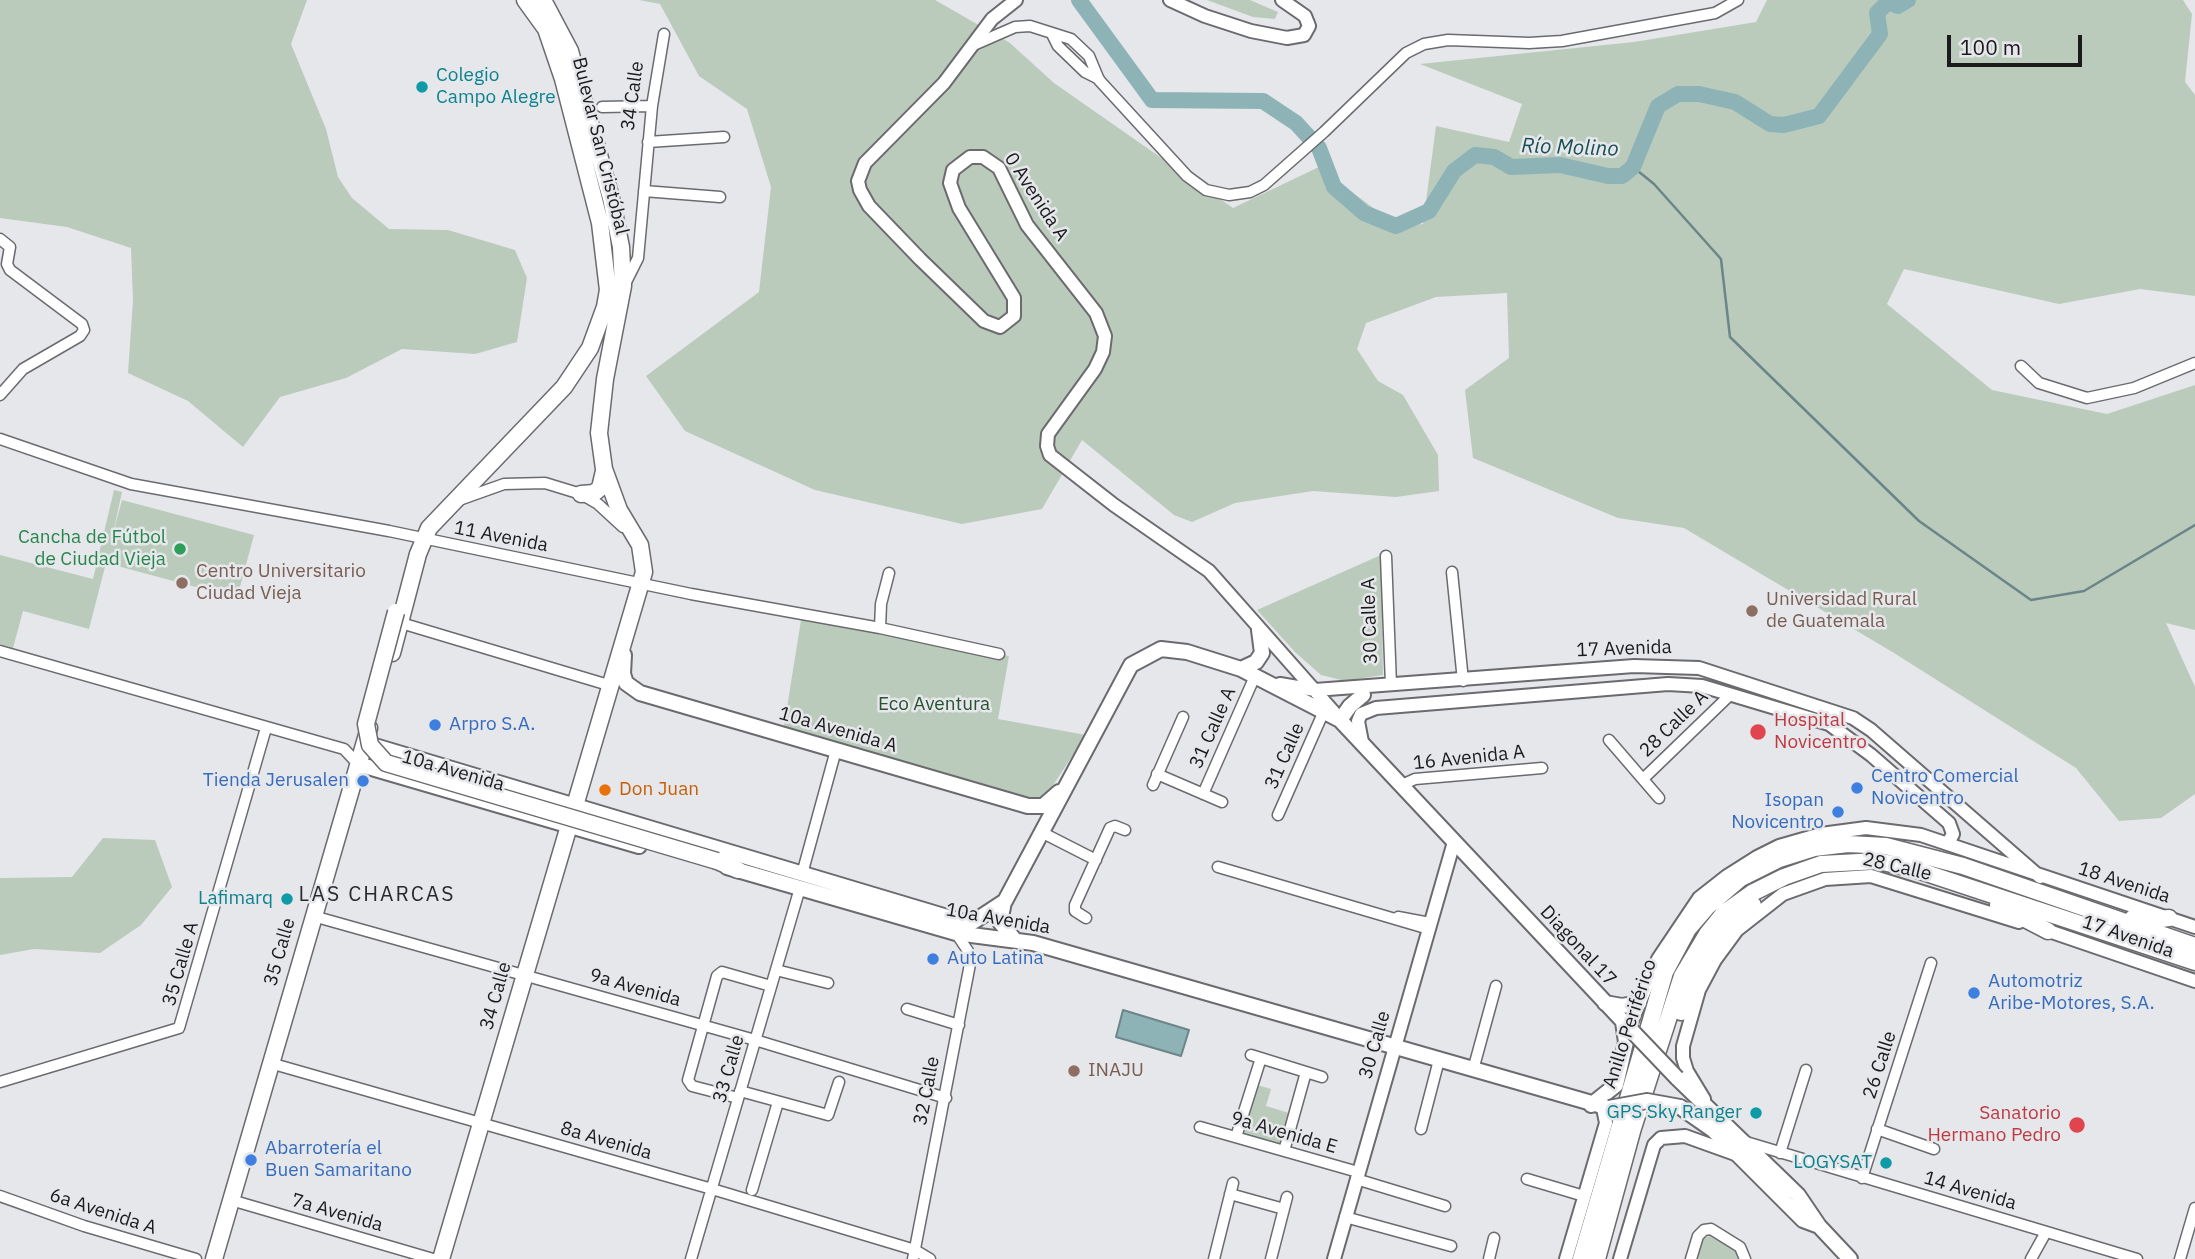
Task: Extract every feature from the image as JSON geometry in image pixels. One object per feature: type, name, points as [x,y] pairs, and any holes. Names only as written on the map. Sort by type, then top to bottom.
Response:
[{"type":"main road","name":"Bulevar San Cristóbal","points":[[424,537],[448,506],[564,387],[590,348],[608,290],[600,223],[563,79],[546,29],[525,0]]},
{"type":"main road","name":"Bulevar San Cristóbal","points":[[543,0],[564,34],[577,73],[621,247],[623,286],[605,379],[599,433],[604,469],[619,510],[640,545],[644,559],[641,583]]},
{"type":"main road","points":[[581,494],[588,495],[600,488],[604,482],[604,469]]},
{"type":"main road","points":[[424,537],[366,724],[370,745],[386,763],[717,861],[738,870]]},
{"type":"main road","name":"34 Calle","points":[[441,1259],[641,583]]},
{"type":"main road","name":"34 Calle","points":[[591,745],[605,684],[620,636],[635,606]]},
{"type":"main road","name":"35 Calle","points":[[214,1259],[365,743],[398,618]]},
{"type":"main road","points":[[1253,675],[1256,662],[1262,653],[1259,630]]},
{"type":"main road","name":"10a Avenida A","points":[[626,639],[622,674],[626,683],[640,694],[1036,807],[1049,803],[1073,774]]},
{"type":"main road","name":"17 Avenida","points":[[1073,774],[1125,674],[1131,665],[1151,653],[1161,649],[1187,652],[1253,675]]},
{"type":"main road","name":"Diagonal 17","points":[[1253,675],[1340,720],[1605,1003],[1677,1078],[1711,1108],[1803,1220],[1819,1226]]},
{"type":"main road","points":[[1340,720],[1350,706],[1370,691]]},
{"type":"main road","name":"10a Avenida","points":[[365,743],[601,811],[956,933],[1014,939],[1601,1107]]},
{"type":"main road","name":"10a Avenida","points":[[358,764],[697,862],[801,881],[805,884],[842,886],[964,922],[981,920],[1004,901]]},
{"type":"main road","points":[[1014,939],[1000,922],[1004,901],[1073,774]]},
{"type":"main road","points":[[595,834],[587,825],[587,820],[590,815],[601,811]]},
{"type":"main road","name":"Anillo Periférico","points":[[1581,1259],[1665,972],[1688,929],[1707,907],[1741,878],[1779,859],[1814,848],[1848,844],[1886,846],[1963,866],[2195,946]]},
{"type":"main road","name":"Anillo Periférico","points":[[1597,1259],[1633,1128],[1682,976],[1707,934],[1724,913],[1752,893],[1821,864],[1878,861],[1949,880],[2195,962]]},
{"type":"main road","points":[[1647,1101],[1661,1076],[1690,987],[1709,950],[1737,917],[1760,899],[1821,864]]},
{"type":"main road","points":[[1949,880],[2048,931]]},
{"type":"main road","points":[[2101,914],[2144,920],[2169,918]]},
{"type":"main road","points":[[1605,1003],[1622,1006],[1639,1003]]},
{"type":"main road","points":[[1601,1107],[1616,1085],[1628,1027]]},
{"type":"main road","name":"Diagonal 17","points":[[1601,1107],[1647,1101],[1680,1107],[1774,1171],[1798,1195],[1819,1226],[1850,1259]]},
{"type":"street","name":"0 Avenida A","points":[[1016,0],[992,19],[976,44],[944,83],[865,163],[858,181],[860,190],[869,206],[920,259],[984,321],[1000,327],[1014,316],[1014,298],[959,208],[950,183],[953,170],[970,157],[984,157],[999,169],[1027,225],[1091,306],[1105,336],[1103,352],[1095,369],[1052,426],[1046,440],[1048,451],[1114,505],[1198,561],[1315,690]]},
{"type":"street","points":[[1170,0],[1205,16],[1251,30],[1287,38],[1304,35],[1309,26],[1305,16],[1282,0]]},
{"type":"street","points":[[976,44],[1015,27],[1030,26],[1054,36],[1071,39],[1089,56],[1099,80],[1187,176],[1206,190],[1228,195],[1250,192],[1264,185],[1406,54],[1424,44],[1448,40],[1529,43],[1562,41],[1715,13],[1738,0]]},
{"type":"street","name":"34 Calle","points":[[623,286],[638,258],[652,106],[664,34]]},
{"type":"street","points":[[602,107],[652,106]]},
{"type":"street","points":[[648,142],[724,137]]},
{"type":"street","points":[[644,191],[720,197]]},
{"type":"street","points":[[0,239],[10,247],[6,264],[10,270],[82,324],[84,330],[23,369],[0,395]]},
{"type":"street","points":[[2021,366],[2039,383],[2087,398],[2134,388],[2195,363]]},
{"type":"street","name":"11 Avenida","points":[[0,439],[131,484],[424,537],[999,654]]},
{"type":"street","points":[[448,506],[489,486],[545,483],[581,494],[614,517],[640,545]]},
{"type":"street","name":"30 Calle A","points":[[1386,556],[1391,685]]},
{"type":"street","points":[[1452,572],[1463,681]]},
{"type":"street","points":[[880,628],[881,604],[889,573]]},
{"type":"street","points":[[398,618],[605,684]]},
{"type":"street","points":[[0,651],[344,749],[365,743]]},
{"type":"street","name":"17 Avenida","points":[[1253,675],[1315,690],[1370,691],[1391,685],[1594,668],[1668,665],[1699,668],[1840,712],[1871,730],[2040,877]]},
{"type":"street","points":[[1594,668],[1596,691]]},
{"type":"street","name":"31 Calle A","points":[[1203,794],[1253,675]]},
{"type":"street","name":"17 Avenida","points":[[1376,708],[1668,684],[1702,686],[1829,724],[1940,814]]},
{"type":"street","name":"Diagonal 17","points":[[1315,690],[1340,720]]},
{"type":"street","points":[[1370,691],[1366,705],[1376,708]]},
{"type":"street","name":"28 Calle A","points":[[1643,779],[1730,695]]},
{"type":"street","points":[[1362,742],[1358,721],[1361,715],[1376,708]]},
{"type":"street","name":"31 Calle","points":[[1278,815],[1324,711]]},
{"type":"street","points":[[1153,785],[1183,717]]},
{"type":"street","name":"35 Calle A","points":[[0,1082],[179,1028],[266,728]]},
{"type":"street","points":[[1609,740],[1659,798]]},
{"type":"street","points":[[344,749],[358,764]]},
{"type":"street","name":"33 Calle","points":[[691,1259],[776,970],[836,750]]},
{"type":"street","name":"16 Avenida A","points":[[1402,785],[1415,779],[1542,768]]},
{"type":"street","points":[[1157,774],[1222,802]]},
{"type":"street","points":[[1948,843],[1953,836],[1953,829],[1940,814],[1950,799]]},
{"type":"street","points":[[1086,918],[1075,908],[1110,828],[1115,826],[1125,830]]},
{"type":"street","name":"Anillo Periférico","points":[[1628,1027],[1658,959],[1699,898],[1738,868],[1768,852],[1821,834],[1866,828],[1896,830],[1948,843],[2040,877]]},
{"type":"street","points":[[1043,833],[1096,860]]},
{"type":"street","name":"30 Calle","points":[[1334,1259],[1454,842]]},
{"type":"street","points":[[1218,867],[1394,917],[1408,916],[1430,926]]},
{"type":"street","name":"28 Calle","points":[[1711,1108],[1687,1071],[1683,1058],[1683,1046],[1699,990],[1726,943],[1737,930],[1783,894],[1825,879],[1871,876],[2048,931]]},
{"type":"street","name":"18 Avenida","points":[[2040,877],[2195,927]]},
{"type":"street","name":"9a Avenida","points":[[313,916],[755,1040],[946,1098]]},
{"type":"street","name":"17 Avenida","points":[[2048,931],[2195,981]]},
{"type":"street","name":"32 Calle","points":[[914,1255],[946,1098],[970,957],[966,945],[956,933]]},
{"type":"street","name":"26 Calle","points":[[1862,1178],[1931,963]]},
{"type":"street","points":[[776,970],[828,983]]},
{"type":"street","points":[[771,986],[719,973],[689,1083],[828,1115],[839,1082]]},
{"type":"street","points":[[1473,1070],[1496,986]]},
{"type":"street","points":[[906,1009],[959,1025]]},
{"type":"street","points":[[1236,1137],[1256,1056],[1322,1077]]},
{"type":"street","points":[[1421,1129],[1438,1060]]},
{"type":"street","name":"8a Avenida","points":[[270,1063],[712,1189],[930,1259]]},
{"type":"street","points":[[1780,1153],[1806,1070]]},
{"type":"street","points":[[1284,1151],[1306,1072]]},
{"type":"street","points":[[752,1189],[778,1102]]},
{"type":"street","points":[[1566,1259],[1606,1123],[1601,1107]]},
{"type":"street","name":"9a Avenida E","points":[[1200,1127],[1284,1151],[1445,1206]]},
{"type":"street","points":[[1877,1129],[1934,1149]]},
{"type":"street","points":[[1620,1259],[1654,1145],[1670,1135],[1743,1149]]},
{"type":"street","name":"14 Avenida","points":[[1743,1149],[1780,1153],[2137,1259]]},
{"type":"street","points":[[1774,1171],[1777,1161],[1792,1158]]},
{"type":"street","points":[[1527,1179],[1584,1196]]},
{"type":"street","points":[[1214,1259],[1232,1188],[1284,1209]]},
{"type":"street","name":"6a Avenida A","points":[[0,1196],[84,1226],[196,1259]]},
{"type":"street","points":[[1271,1259],[1287,1197]]},
{"type":"street","name":"7a Avenida","points":[[231,1200],[433,1259]]},
{"type":"street","points":[[2180,1259],[2195,1208]]},
{"type":"street","points":[[1345,1217],[1451,1246]]},
{"type":"street","points":[[1691,1259],[1698,1236],[1704,1230],[1711,1229],[1740,1247],[1745,1259]]},
{"type":"street","points":[[2031,1259],[2046,1232]]},
{"type":"street","points":[[1489,1259],[1494,1238]]},
{"type":"green space","points":[[0,0],[307,0],[291,44],[326,129],[338,177],[352,198],[389,229],[448,230],[515,250],[527,278],[517,342],[475,354],[402,349],[346,378],[280,397],[243,447],[188,401],[128,373],[133,300],[131,248],[67,227],[0,218]]},
{"type":"green space","points":[[639,0],[935,0],[1010,43],[1054,83],[1233,208],[1319,167],[1397,226],[1423,224],[1436,126],[1509,142],[1522,104],[1420,64],[1634,42],[1756,22],[1767,0],[2183,0],[2192,14],[2185,82],[2195,95],[2195,296],[2140,289],[2059,304],[1904,269],[1887,304],[1992,390],[2107,414],[2195,385],[2195,630],[2166,623],[2195,687],[2195,794],[2161,818],[2119,821],[2076,768],[1894,653],[1684,528],[1618,518],[1473,458],[1465,390],[1509,358],[1507,293],[1436,297],[1366,323],[1357,349],[1378,381],[1403,395],[1438,455],[1439,491],[1396,497],[1313,491],[1235,503],[1192,522],[1174,515],[1082,440],[1042,509],[962,524],[815,490],[685,431],[646,376],[759,292],[771,187],[747,109],[699,76],[660,4]]},
{"type":"green space","points":[[1207,0],[1250,0],[1278,12],[1275,19],[1253,17]]},
{"type":"green space","points":[[114,490],[122,492],[113,533],[122,500],[254,535],[237,598],[106,563],[89,629],[23,611],[13,648],[0,644],[0,555],[93,579]]},
{"type":"green space","points":[[1381,555],[1383,675],[1345,681],[1321,675],[1295,652],[1257,610]]},
{"type":"green space","name":"Eco Aventura","points":[[802,614],[1009,656],[998,719],[1086,735],[1042,802],[784,726]]},
{"type":"green space","points":[[103,838],[155,840],[172,887],[141,925],[100,953],[34,949],[0,955],[0,878],[72,877]]},
{"type":"green space","points":[[1257,1085],[1271,1089],[1266,1106],[1289,1113],[1280,1145],[1243,1133]]},
{"type":"green space","points":[[1710,1236],[1738,1252],[1740,1259],[1696,1259],[1702,1239]]},
{"type":"water","points":[[1123,1010],[1189,1030],[1181,1056],[1116,1037]]},
{"type":"waterway","name":"Río Molino","points":[[1079,0],[1152,100],[1263,101],[1296,123],[1319,148],[1334,187],[1364,213],[1396,226],[1429,211],[1454,171],[1475,155],[1494,157],[1511,167],[1560,165],[1608,176],[1622,176],[1633,167],[1658,106],[1678,94],[1699,94],[1735,102],[1770,124],[1784,125],[1819,116],[1880,34],[1877,13],[1888,2],[1898,6],[1908,0]]},
{"type":"waterway","points":[[1633,167],[1654,184],[1721,259],[1730,337],[1919,521],[2031,600],[2084,591],[2195,525]]},
{"type":"place","name":"Colegio Campo Alegre","points":[[422,87]]},
{"type":"place","name":"Cancha de Fútbol de Ciudad Vieja","points":[[180,549]]},
{"type":"place","name":"Centro Universitario Ciudad Vieja","points":[[182,583]]},
{"type":"place","name":"Universidad Rural de Guatemala","points":[[1752,611]]},
{"type":"place","name":"Arpro S.A.","points":[[435,725]]},
{"type":"place","name":"Hospital Novicentro","points":[[1758,732]]},
{"type":"place","name":"Tienda Jerusalen","points":[[363,781]]},
{"type":"place","name":"Centro Comercial Novicentro","points":[[1857,788]]},
{"type":"place","name":"Don Juan","points":[[605,790]]},
{"type":"place","name":"Isopan Novicentro","points":[[1838,812]]},
{"type":"place","name":"Lafimarq","points":[[287,899]]},
{"type":"place","name":"Auto Latina","points":[[933,959]]},
{"type":"place","name":"Automotriz Aribe-Motores, S.A.","points":[[1974,993]]},
{"type":"place","name":"INAJU","points":[[1074,1071]]},
{"type":"place","name":"GPS Sky Ranger","points":[[1756,1113]]},
{"type":"place","name":"Sanatorio Hermano Pedro","points":[[2077,1125]]},
{"type":"place","name":"Abarrotería el Buen Samaritano","points":[[251,1160]]},
{"type":"place","name":"LOGYSAT","points":[[1886,1163]]},
{"type":"district","name":"LAS CHARCAS","points":[[377,895]]}]
